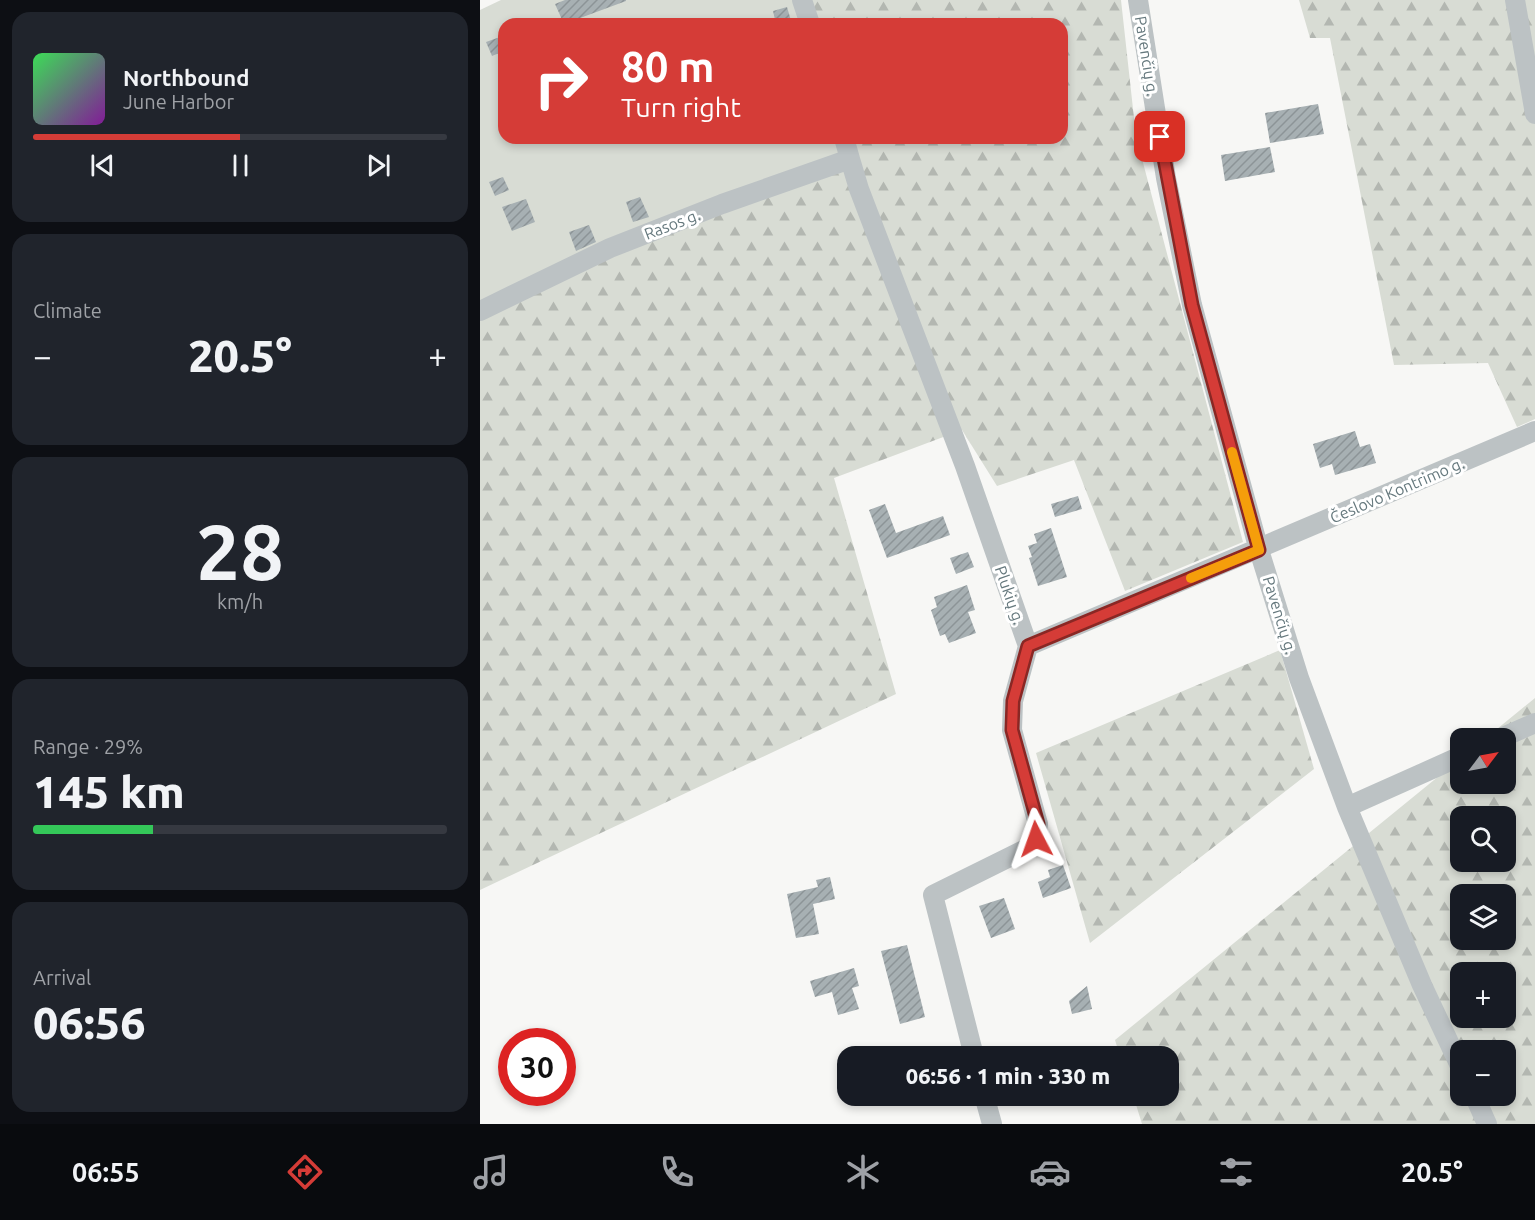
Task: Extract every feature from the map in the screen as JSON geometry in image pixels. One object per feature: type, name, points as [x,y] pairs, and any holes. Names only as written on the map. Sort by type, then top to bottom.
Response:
[{"type":"street","points":[[802,0],[808,18]]},
{"type":"street","name":"Pavenčių g.","points":[[1138,0],[1166,178],[1192,305],[1259,550],[1299,678],[1347,807],[1422,985],[1450,1045]]},
{"type":"street","points":[[1515,0],[1535,114]]},
{"type":"street","points":[[846,144],[850,159]]},
{"type":"street","name":"Rasos g.","points":[[480,311],[610,248],[722,204],[850,159]]},
{"type":"street","name":"Plukių g.","points":[[850,159],[859,189],[964,466],[1028,646],[1013,701],[1012,730],[1038,824],[1036,839],[1026,849],[933,895],[971,1046]]},
{"type":"street","name":"Česlovo Kontrimo g.","points":[[1028,646],[1259,550],[1535,431]]},
{"type":"street","points":[[1516,731],[1535,723]]},
{"type":"street","points":[[1347,807],[1450,761]]},
{"type":"street","points":[[987,1106],[992,1124]]},
{"type":"street","points":[[1479,1106],[1487,1124]]},
{"type":"green space","points":[[501,0],[810,0],[815,18],[498,18],[498,144],[853,144],[854,149],[480,311],[480,10]]},
{"type":"green space","points":[[810,0],[1121,0],[1136,136],[1243,542],[1125,591],[1074,460],[997,486],[962,430],[834,478],[896,694],[480,890],[480,311],[838,144],[1068,144],[1068,18],[815,18]]},
{"type":"green space","points":[[1299,0],[1535,0],[1535,419],[1517,427],[1488,363],[1394,365],[1330,38],[1310,38]]},
{"type":"green space","points":[[1280,650],[1314,769],[1090,943],[1036,753]]},
{"type":"green space","points":[[1535,698],[1535,1124],[1142,1124],[1136,1106],[1179,1106],[1179,1046],[1117,1046],[1115,1040],[1450,767],[1450,794],[1516,794],[1516,728],[1498,728]]},
{"type":"building","points":[[565,0],[626,0],[580,18],[561,18],[555,4]]},
{"type":"building","points":[[787,7],[790,18],[775,18],[773,11]]},
{"type":"building","points":[[498,38],[498,54],[492,56],[486,42]]},
{"type":"building","points":[[1318,104],[1324,134],[1270,143],[1265,113]]},
{"type":"building","points":[[1270,147],[1275,172],[1225,181],[1221,155]]},
{"type":"building","points":[[503,177],[509,190],[495,196],[489,182]]},
{"type":"building","points":[[640,197],[649,217],[633,222],[626,202]]},
{"type":"building","points":[[526,199],[535,222],[512,231],[502,207]]},
{"type":"building","points":[[589,225],[596,242],[576,251],[569,232]]},
{"type":"building","points":[[1355,431],[1360,447],[1370,444],[1376,463],[1335,475],[1332,464],[1320,468],[1313,444]]},
{"type":"building","points":[[1078,496],[1082,509],[1055,517],[1051,504]]},
{"type":"building","points":[[885,504],[896,533],[943,516],[950,535],[887,558],[869,510]]},
{"type":"building","points":[[1051,528],[1067,577],[1038,586],[1029,558],[1032,557],[1028,546],[1037,543],[1034,534]]},
{"type":"building","points":[[968,552],[974,567],[956,574],[950,558]]},
{"type":"building","points":[[967,585],[975,610],[968,612],[976,633],[949,643],[945,634],[940,636],[931,610],[937,607],[934,597]]},
{"type":"building","points":[[1063,865],[1071,888],[1043,898],[1038,882],[1050,877],[1048,870]]},
{"type":"building","points":[[830,877],[835,899],[813,904],[819,934],[796,938],[787,894],[818,887],[816,880]]},
{"type":"building","points":[[1004,898],[1015,929],[991,938],[979,906]]},
{"type":"building","points":[[907,945],[925,1017],[900,1024],[881,951]]},
{"type":"building","points":[[854,968],[859,986],[852,988],[859,1009],[838,1015],[832,992],[815,997],[810,981]]},
{"type":"building","points":[[1087,986],[1092,1009],[1072,1014],[1069,1001]]},
{"type":"slow traffic","points":[[1191,578],[1259,550],[1232,452]]},
{"type":"route","points":[[1036,839],[1038,824],[1012,730],[1013,701],[1028,646],[1259,550],[1192,305],[1160,137]]}]
